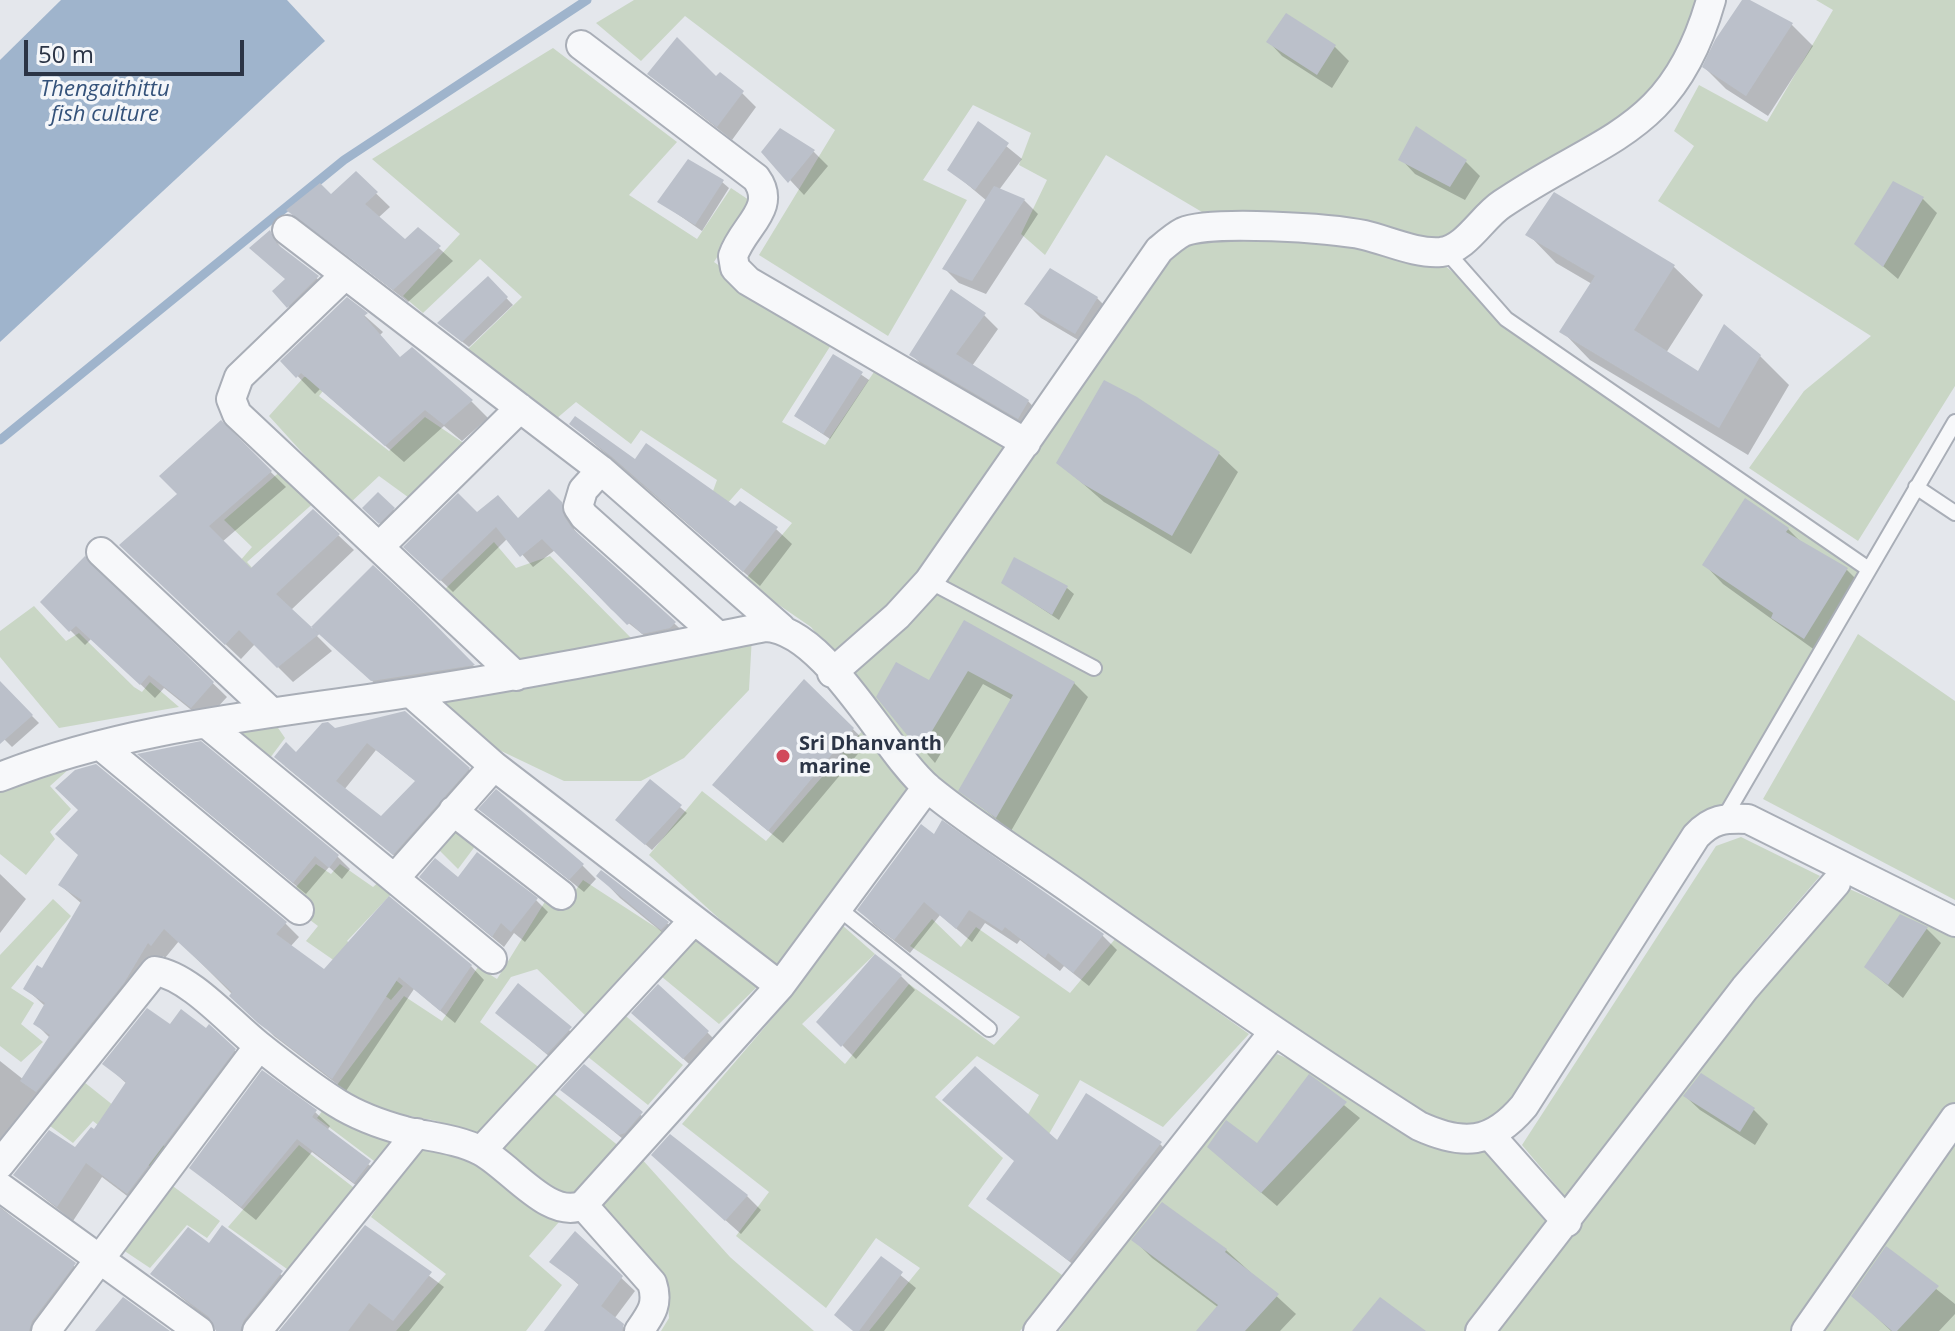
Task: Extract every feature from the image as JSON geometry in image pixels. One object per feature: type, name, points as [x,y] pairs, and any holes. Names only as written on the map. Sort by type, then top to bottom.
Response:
[{"type":"street","points":[[832,673],[897,616],[929,581],[1159,250],[1182,232],[1209,226],[1332,231],[1360,234],[1428,252],[1446,251],[1462,242],[1498,207],[1615,140],[1640,122],[1665,96],[1686,61],[1711,0]]},
{"type":"street","points":[[581,45],[756,178],[766,191],[765,202],[733,256],[735,268],[748,281],[1026,443]]},
{"type":"street","points":[[287,230],[601,470],[781,628],[804,642],[927,787],[1273,1033],[1419,1126],[1447,1138],[1467,1140],[1490,1135],[1510,1122],[1524,1106],[1696,836],[1709,822],[1724,818],[1748,819],[1955,922]]},
{"type":"street","points":[[345,275],[239,377],[231,399],[237,414],[516,676]]},
{"type":"street","points":[[380,546],[520,408]]},
{"type":"street","points":[[601,470],[580,498],[578,507],[584,516],[718,636]]},
{"type":"street","points":[[101,552],[271,712]]},
{"type":"street","points":[[0,777],[101,746],[271,712],[516,676],[718,636],[781,628]]},
{"type":"street","points":[[411,693],[494,766],[780,986]]},
{"type":"street","points":[[208,725],[492,959]]},
{"type":"street","points":[[101,746],[299,910]]},
{"type":"street","points":[[395,878],[494,766]]},
{"type":"street","points":[[0,1164],[155,971],[176,976],[259,1046],[338,1104],[417,1133],[481,1151],[551,1204],[564,1210],[583,1205],[780,986],[927,787]]},
{"type":"street","points":[[453,811],[561,895]]},
{"type":"street","points":[[1480,1331],[1745,988],[1836,883]]},
{"type":"street","points":[[481,1151],[694,920]]},
{"type":"street","points":[[1038,1331],[1273,1033]]},
{"type":"street","points":[[46,1331],[259,1046]]},
{"type":"street","points":[[1806,1331],[1955,1118]]},
{"type":"street","points":[[257,1331],[417,1133]]},
{"type":"street","points":[[1490,1135],[1567,1222]]},
{"type":"street","points":[[0,1187],[199,1331]]},
{"type":"street","points":[[583,1205],[652,1283],[656,1297],[654,1309],[639,1331]]},
{"type":"lane","points":[[1446,251],[1481,295],[1506,319],[1867,568]]},
{"type":"lane","points":[[1724,818],[1867,568],[1955,422]]},
{"type":"lane","points":[[1916,487],[1955,513]]},
{"type":"lane","points":[[929,581],[1094,668]]},
{"type":"lane","points":[[838,908],[989,1029]]},
{"type":"green space","points":[[634,0],[1702,0],[1661,87],[1620,122],[1459,233],[1442,240],[1300,217],[1202,212],[1106,155],[1045,255],[1021,234],[1047,180],[1019,165],[1031,133],[973,105],[923,180],[967,200],[888,336],[759,255],[835,130],[685,16],[641,61],[596,23]]},
{"type":"green space","points":[[1816,0],[1955,0],[1955,386],[1858,541],[1749,468],[1804,391],[1871,336],[1658,201],[1694,146],[1674,131],[1699,85],[1767,122],[1833,10]]},
{"type":"green space","points":[[553,48],[677,142],[629,195],[697,239],[731,188],[752,202],[714,262],[831,345],[782,422],[825,445],[876,369],[1009,448],[917,583],[833,654],[811,627],[744,581],[792,523],[741,488],[726,505],[713,491],[717,480],[641,430],[631,444],[576,402],[556,419],[465,352],[522,297],[480,259],[423,313],[403,296],[460,234],[372,159]]},
{"type":"green space","points":[[1246,228],[1428,252],[1481,295],[1867,568],[1732,803],[1524,1106],[1447,1138],[927,787],[832,673],[929,581],[1159,250]]},
{"type":"green space","points":[[326,372],[334,377],[319,396],[389,451],[425,417],[468,446],[412,500],[379,476],[349,504],[269,416],[304,377]]},
{"type":"green space","points":[[283,469],[317,500],[247,562],[267,585],[207,599],[252,547],[224,520]]},
{"type":"green space","points":[[494,542],[516,568],[550,556],[637,644],[520,663],[443,591]]},
{"type":"green space","points":[[34,606],[66,641],[79,633],[134,687],[142,692],[150,682],[179,707],[59,728],[0,657],[0,631]]},
{"type":"green space","points":[[1858,634],[1955,701],[1955,900],[1763,799]]},
{"type":"green space","points":[[752,636],[749,690],[684,758],[641,781],[564,781],[497,749],[436,697]]},
{"type":"green space","points":[[274,722],[285,738],[270,758],[239,733]]},
{"type":"green space","points":[[863,730],[915,787],[779,973],[649,855],[702,791],[766,841]]},
{"type":"green space","points":[[59,761],[69,769],[50,786],[71,809],[50,832],[55,839],[26,875],[0,854],[0,781]]},
{"type":"green space","points":[[455,822],[479,841],[458,869],[433,844]]},
{"type":"green space","points":[[1741,837],[1820,876],[1748,960],[1569,1201],[1522,1145],[1716,846]]},
{"type":"green space","points":[[316,864],[331,874],[340,864],[373,887],[383,878],[396,889],[347,941],[403,986],[391,1000],[306,941],[318,926],[302,914],[290,894]]},
{"type":"green space","points":[[583,880],[666,934],[588,1018],[537,969],[511,977],[480,1022],[541,1069],[474,1137],[437,1121],[368,1105],[337,1085],[404,996],[442,1021],[478,967],[497,979],[546,900],[560,911]]},
{"type":"green space","points":[[1836,883],[1955,936],[1955,1331],[1480,1331]]},
{"type":"green space","points":[[53,899],[71,916],[11,988],[34,1003],[21,1024],[43,1042],[21,1062],[0,1046],[0,955]]},
{"type":"green space","points":[[932,919],[961,947],[976,927],[1070,993],[1115,939],[1249,1034],[1163,1127],[1080,1080],[1049,1134],[1093,1166],[1014,1139],[1039,1095],[977,1056],[935,1097],[1003,1158],[968,1206],[1066,1278],[1020,1331],[869,1331],[920,1268],[876,1238],[826,1308],[736,1236],[769,1192],[682,1124],[794,993],[842,925],[875,954],[802,1024],[845,1064],[909,984],[994,1045],[1020,1017],[910,946]]},
{"type":"green space","points":[[695,930],[763,981],[719,1024],[656,972]]},
{"type":"green space","points":[[620,1011],[683,1065],[648,1105],[582,1052]]},
{"type":"green space","points":[[1277,1054],[1487,1144],[1558,1223],[1465,1331],[1059,1331],[1161,1187]]},
{"type":"green space","points":[[79,1078],[168,1149],[152,1168],[93,1121],[73,1143],[46,1123]]},
{"type":"green space","points":[[548,1089],[620,1147],[569,1203],[495,1147]]},
{"type":"green space","points":[[328,1103],[406,1138],[382,1167],[317,1118]]},
{"type":"green space","points":[[299,1145],[362,1194],[294,1274],[228,1227]]},
{"type":"green space","points":[[418,1145],[474,1163],[559,1222],[529,1256],[562,1285],[526,1331],[396,1331],[446,1274],[371,1217]]},
{"type":"green space","points":[[640,1157],[730,1257],[814,1331],[661,1331],[669,1318],[667,1287],[597,1203]]},
{"type":"green space","points":[[166,1181],[220,1221],[207,1238],[187,1225],[150,1268],[123,1250]]},
{"type":"water","name":"Thengaithittu fish culture","points":[[61,0],[287,0],[325,41],[0,342],[0,60]]},
{"type":"building","points":[[1742,0],[1750,0],[1793,23],[1746,96],[1702,67],[1715,40]]},
{"type":"building","points":[[1286,13],[1336,45],[1317,75],[1266,42]]},
{"type":"building","points":[[677,37],[716,76],[720,72],[744,91],[717,127],[647,74]]},
{"type":"building","points":[[978,121],[1009,143],[975,190],[947,170]]},
{"type":"building","points":[[1416,126],[1467,160],[1450,187],[1398,160]]},
{"type":"building","points":[[780,128],[815,150],[788,183],[761,152]]},
{"type":"building","points":[[688,159],[724,180],[695,225],[657,202]]},
{"type":"building","points":[[356,171],[378,192],[365,204],[405,239],[418,227],[441,246],[393,290],[286,210],[320,183],[331,194]]},
{"type":"building","points":[[1893,181],[1924,197],[1883,267],[1854,244]]},
{"type":"building","points":[[994,186],[1025,199],[972,281],[942,269]]},
{"type":"building","points":[[1554,192],[1675,265],[1634,330],[1698,371],[1724,324],[1761,355],[1719,428],[1559,332],[1595,276],[1525,235]]},
{"type":"building","points":[[270,230],[277,244],[319,276],[287,308],[272,291],[285,279],[249,248]]},
{"type":"building","points":[[1050,268],[1098,297],[1075,334],[1024,304]]},
{"type":"building","points":[[488,276],[508,297],[462,342],[437,323]]},
{"type":"building","points":[[951,289],[986,313],[956,354],[1029,400],[1018,419],[909,355]]},
{"type":"building","points":[[347,297],[368,313],[364,316],[400,357],[412,347],[473,400],[444,425],[425,410],[385,446],[301,373],[296,378],[280,361]]},
{"type":"building","points":[[833,354],[863,372],[823,434],[794,416]]},
{"type":"building","points":[[1104,380],[1137,397],[1220,452],[1172,536],[1083,484],[1056,463]]},
{"type":"building","points":[[575,416],[635,459],[646,443],[735,506],[740,501],[778,527],[743,572],[612,457],[569,424]]},
{"type":"building","points":[[221,420],[272,471],[209,526],[251,568],[313,509],[340,534],[276,594],[319,634],[277,668],[239,630],[225,645],[119,545],[177,494],[159,476]]},
{"type":"building","points":[[549,489],[562,502],[564,516],[572,528],[676,622],[670,628],[642,634],[630,623],[627,625],[542,539],[520,557],[496,527],[440,581],[403,547],[458,493],[477,512],[498,495],[518,518]]},
{"type":"building","points":[[378,492],[395,508],[379,524],[362,508]]},
{"type":"building","points":[[1745,498],[1789,528],[1786,532],[1848,568],[1804,639],[1771,618],[1773,613],[1702,565]]},
{"type":"building","points":[[85,556],[214,682],[191,708],[149,675],[140,685],[76,626],[69,632],[40,602]]},
{"type":"building","points":[[1014,557],[1068,586],[1052,615],[1001,583]]},
{"type":"building","points":[[373,565],[475,665],[371,681],[311,627]]},
{"type":"building","points":[[964,620],[1075,682],[996,818],[958,791],[1013,695],[968,671],[920,751],[876,697],[896,662],[929,680]]},
{"type":"building","name":"Sri Dhanvanth marine","points":[[804,679],[854,728],[768,831],[712,785]]},
{"type":"building","points":[[0,681],[33,715],[0,744]]},
{"type":"building","points":[[405,711],[470,768],[393,855],[274,757],[286,742],[296,752],[322,723],[328,722],[335,728]],"holes":[[[367,743],[415,781],[381,816],[336,781]]]},
{"type":"building","points":[[201,741],[339,855],[329,868],[315,856],[293,883],[137,754]]},
{"type":"building","points":[[96,764],[287,922],[276,934],[324,969],[389,896],[472,965],[440,1011],[399,977],[332,1079],[258,1023],[229,996],[232,992],[164,929],[151,946],[148,943],[124,983],[36,1092],[20,1081],[50,1035],[33,1024],[45,1003],[23,989],[37,965],[42,968],[82,900],[58,885],[78,855],[55,834],[78,810],[55,788],[75,770]]},
{"type":"building","points":[[650,779],[682,805],[645,845],[615,820]]},
{"type":"building","points":[[496,789],[584,864],[569,880],[478,809]]},
{"type":"building","points":[[942,820],[1104,934],[1073,973],[1048,953],[1045,958],[1005,927],[1002,931],[969,910],[956,929],[924,902],[894,940],[857,910],[921,824],[934,834]]},
{"type":"building","points":[[477,852],[538,898],[511,932],[501,923],[492,937],[419,877],[435,858],[458,877]]},
{"type":"building","points":[[601,870],[669,922],[661,930],[596,876]]},
{"type":"building","points":[[1900,914],[1928,927],[1888,985],[1864,967]]},
{"type":"building","points":[[875,954],[902,975],[841,1047],[816,1022]]},
{"type":"building","points":[[518,983],[572,1027],[547,1054],[495,1013]]},
{"type":"building","points":[[658,984],[709,1031],[683,1059],[631,1013]]},
{"type":"building","points":[[147,1008],[170,1024],[181,1009],[206,1028],[209,1024],[236,1049],[127,1194],[86,1163],[57,1207],[13,1175],[49,1130],[75,1147],[91,1127],[94,1129],[126,1082],[102,1064]]},
{"type":"building","points":[[584,1064],[643,1112],[625,1133],[619,1135],[560,1090]]},
{"type":"building","points":[[975,1066],[1057,1140],[1086,1093],[1162,1142],[1069,1261],[986,1199],[1014,1161],[942,1100]]},
{"type":"building","points":[[262,1070],[317,1110],[312,1117],[371,1161],[354,1183],[297,1139],[241,1207],[189,1168]]},
{"type":"building","points":[[1701,1073],[1755,1108],[1740,1132],[1683,1096]]},
{"type":"building","points":[[1309,1074],[1347,1102],[1261,1193],[1207,1147],[1226,1120],[1257,1143]]},
{"type":"building","points":[[670,1134],[748,1195],[725,1221],[651,1155]]},
{"type":"building","points":[[1162,1202],[1227,1249],[1225,1252],[1279,1294],[1245,1331],[1196,1331],[1218,1305],[1131,1240]]},
{"type":"building","points":[[0,1208],[76,1263],[32,1321],[29,1331],[0,1331]]},
{"type":"building","points":[[222,1225],[283,1271],[244,1320],[240,1331],[216,1331],[209,1317],[150,1274],[188,1227],[209,1243]]},
{"type":"building","points":[[365,1225],[432,1272],[393,1321],[369,1303],[348,1331],[279,1331]]},
{"type":"building","points":[[575,1231],[623,1276],[601,1306],[624,1324],[622,1331],[544,1331],[579,1284],[549,1262]]},
{"type":"building","points":[[1886,1246],[1939,1286],[1897,1331],[1892,1331],[1851,1296]]},
{"type":"building","points":[[881,1256],[903,1272],[859,1331],[853,1331],[834,1315]]},
{"type":"building","points":[[123,1297],[170,1331],[95,1331]]},
{"type":"building","points":[[1380,1297],[1426,1331],[1352,1331]]},
{"type":"waterway","points":[[0,440],[344,160],[587,0]]},
{"type":"place","name":"Sri Dhanvanth marine","points":[[783,756]]}]
